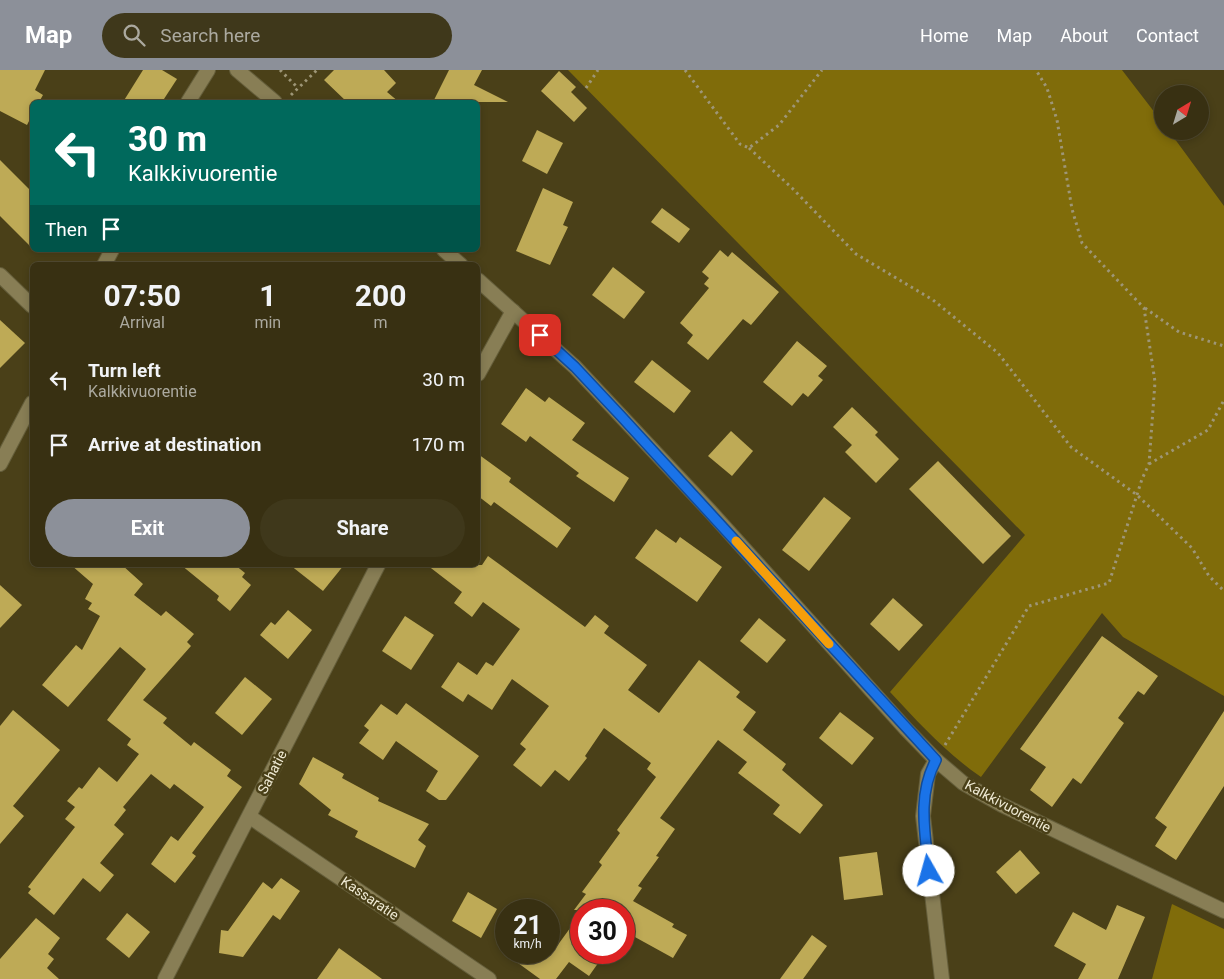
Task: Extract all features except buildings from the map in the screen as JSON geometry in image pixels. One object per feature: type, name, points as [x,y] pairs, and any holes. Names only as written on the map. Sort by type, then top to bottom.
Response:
[{"type":"street","points":[[189,100],[208,70]]},
{"type":"street","points":[[237,70],[282,100]]},
{"type":"street","points":[[446,252],[458,262]]},
{"type":"street","points":[[0,275],[30,304]]},
{"type":"street","name":"Kalkkivuorentie","points":[[480,282],[575,367],[936,760],[963,783],[1002,805],[1224,910]]},
{"type":"street","points":[[480,370],[513,311]]},
{"type":"street","points":[[0,464],[30,407]]},
{"type":"street","name":"Sahatie","points":[[165,979],[377,567]]},
{"type":"street","points":[[936,760],[928,774],[922,816],[942,979]]},
{"type":"street","name":"Kassaratie","points":[[250,817],[489,979]]},
{"type":"path","points":[[280,70],[298,88]]},
{"type":"path","points":[[282,100],[317,70]]},
{"type":"path","points":[[586,88],[598,70]]},
{"type":"path","points":[[684,70],[740,144],[749,148],[793,189],[856,254],[933,300],[998,353],[1071,447],[1137,495],[1192,548],[1209,576],[1224,591]]},
{"type":"path","points":[[749,148],[779,124],[822,70]]},
{"type":"path","points":[[1036,70],[1048,88],[1057,120],[1072,210],[1082,243],[1144,308],[1178,332],[1224,346]]},
{"type":"path","points":[[936,760],[970,708],[1029,606],[1109,583],[1149,464],[1155,382],[1144,308]]},
{"type":"path","points":[[1149,464],[1208,430],[1224,400]]},
{"type":"shaded area","points":[[568,70],[1122,70],[1154,112],[1154,140],[1176,140],[1224,206],[1224,696],[1123,637],[1102,613],[981,777],[968,768],[933,737],[890,692],[1025,535]]},
{"type":"shaded area","points":[[1172,904],[1224,929],[1224,979],[1152,979]]},
{"type":"slow traffic","points":[[736,541],[829,644]]},
{"type":"route","points":[[540,335],[575,367],[710,511],[936,760],[928,774],[923,799],[922,816],[929,871]]}]
